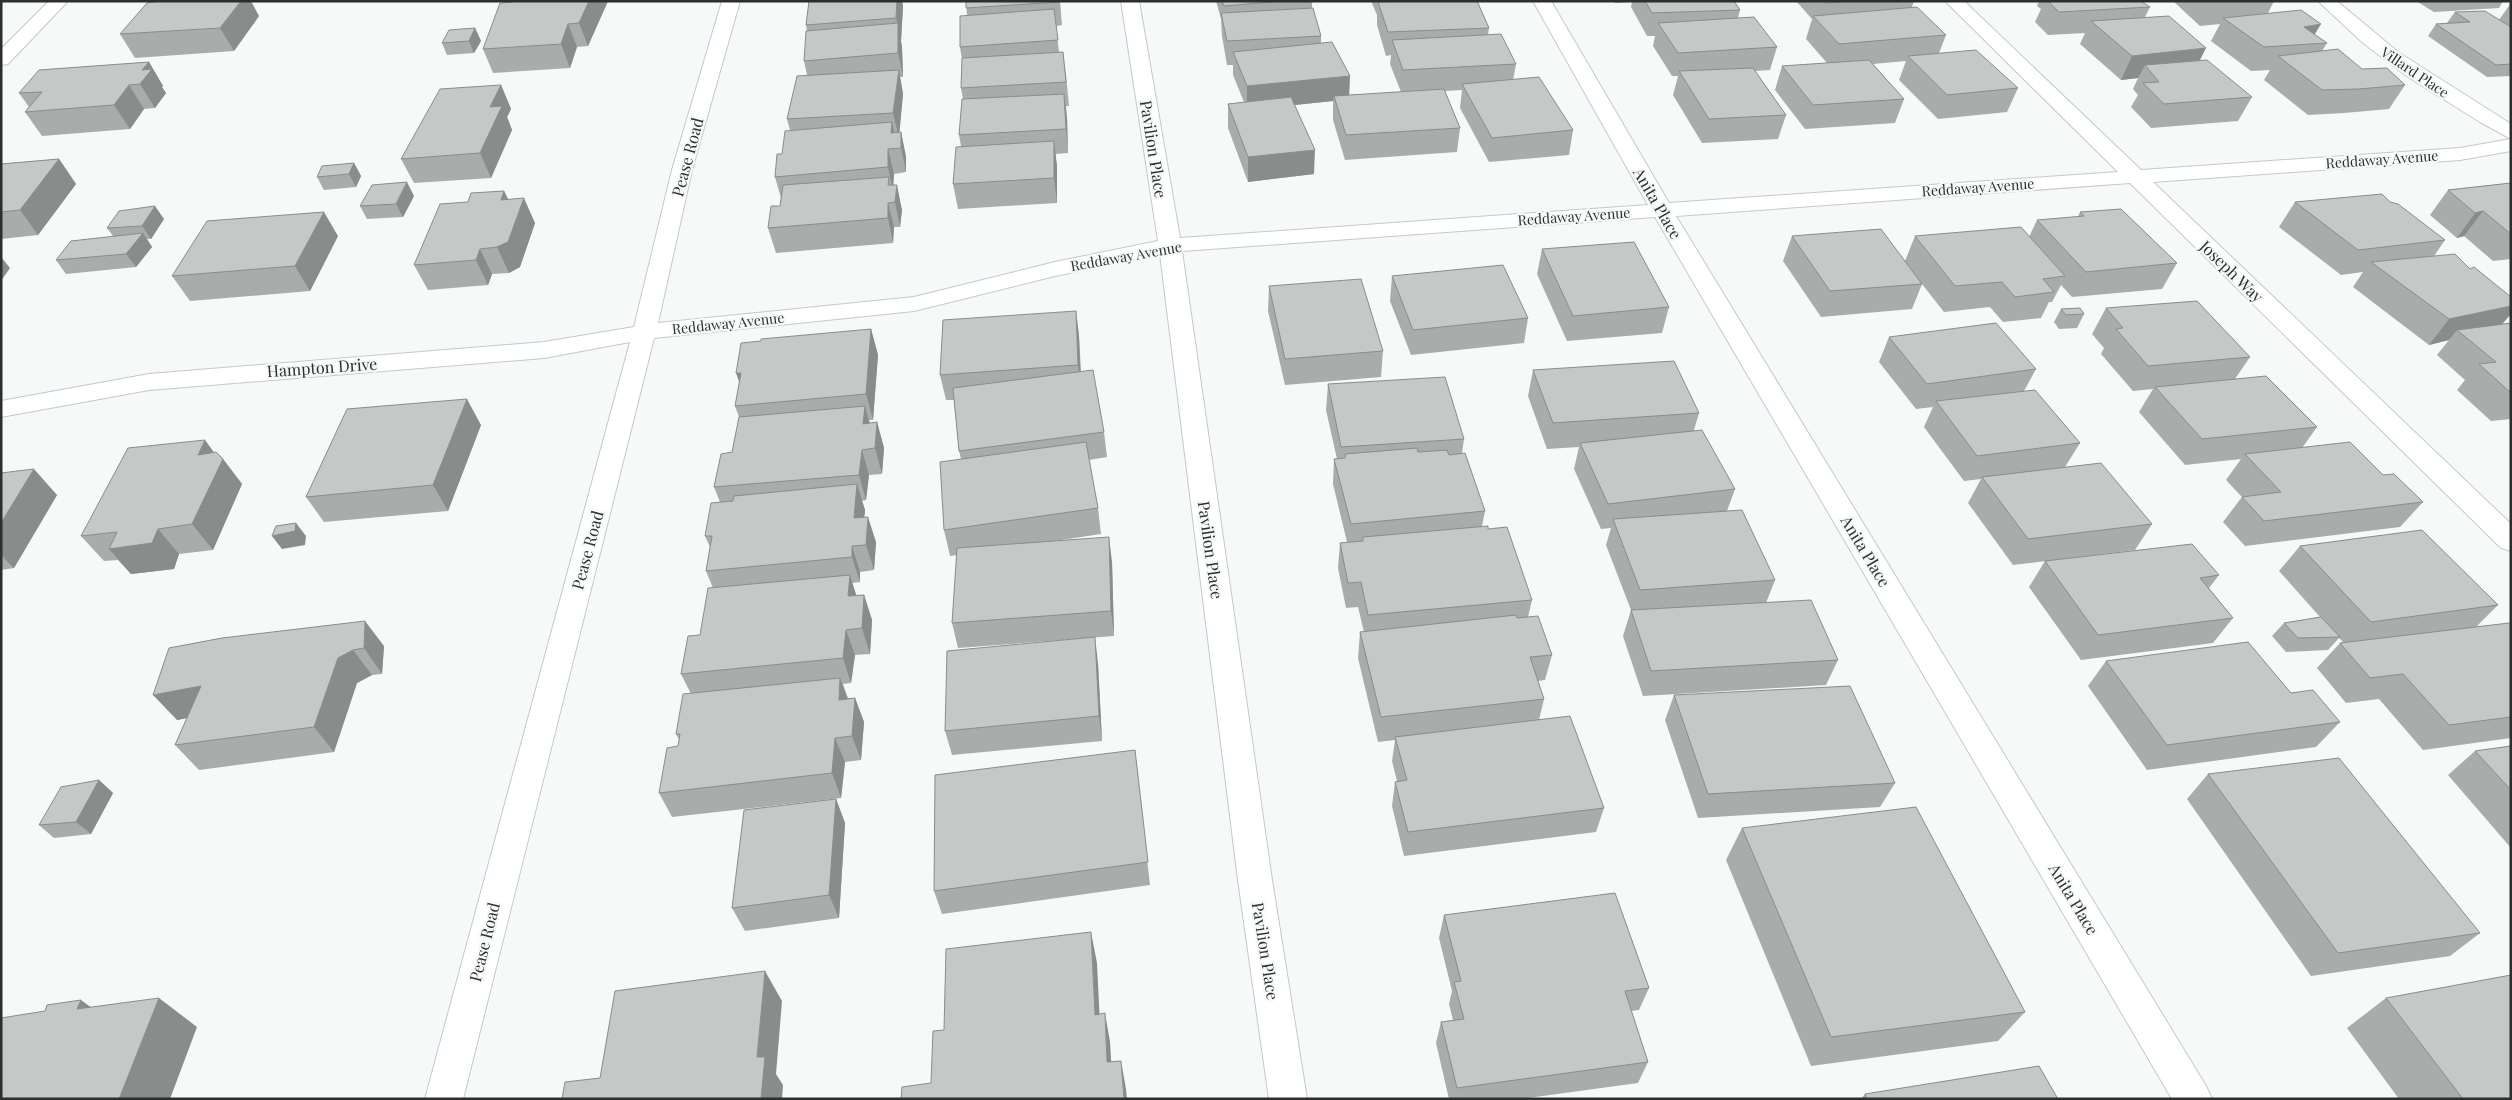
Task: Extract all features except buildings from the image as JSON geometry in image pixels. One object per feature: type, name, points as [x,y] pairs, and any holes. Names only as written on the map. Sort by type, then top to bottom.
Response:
[{"type":"street","points":[[1,60],[59,1]]},
{"type":"street","name":"Pease Road","points":[[444,1099],[644,332],[682,170],[730,1]]},
{"type":"street","name":"Pavilion Place","points":[[1130,1],[1170,245],[1254,870],[1288,1099]]},
{"type":"street","name":"Anita Place","points":[[1542,1],[1662,210],[2193,1099]]},
{"type":"street","name":"Joseph Way","points":[[1954,1],[2511,540]]},
{"type":"street","name":"Villard Place","points":[[2327,1],[2378,48],[2444,93],[2511,133]]},
{"type":"street","name":"Reddaway Avenue","points":[[644,332],[914,304],[1056,269],[1170,245],[2460,154],[2511,145]]},
{"type":"street","name":"Hampton Drive","points":[[1,409],[149,382],[544,350],[644,332]]}]
